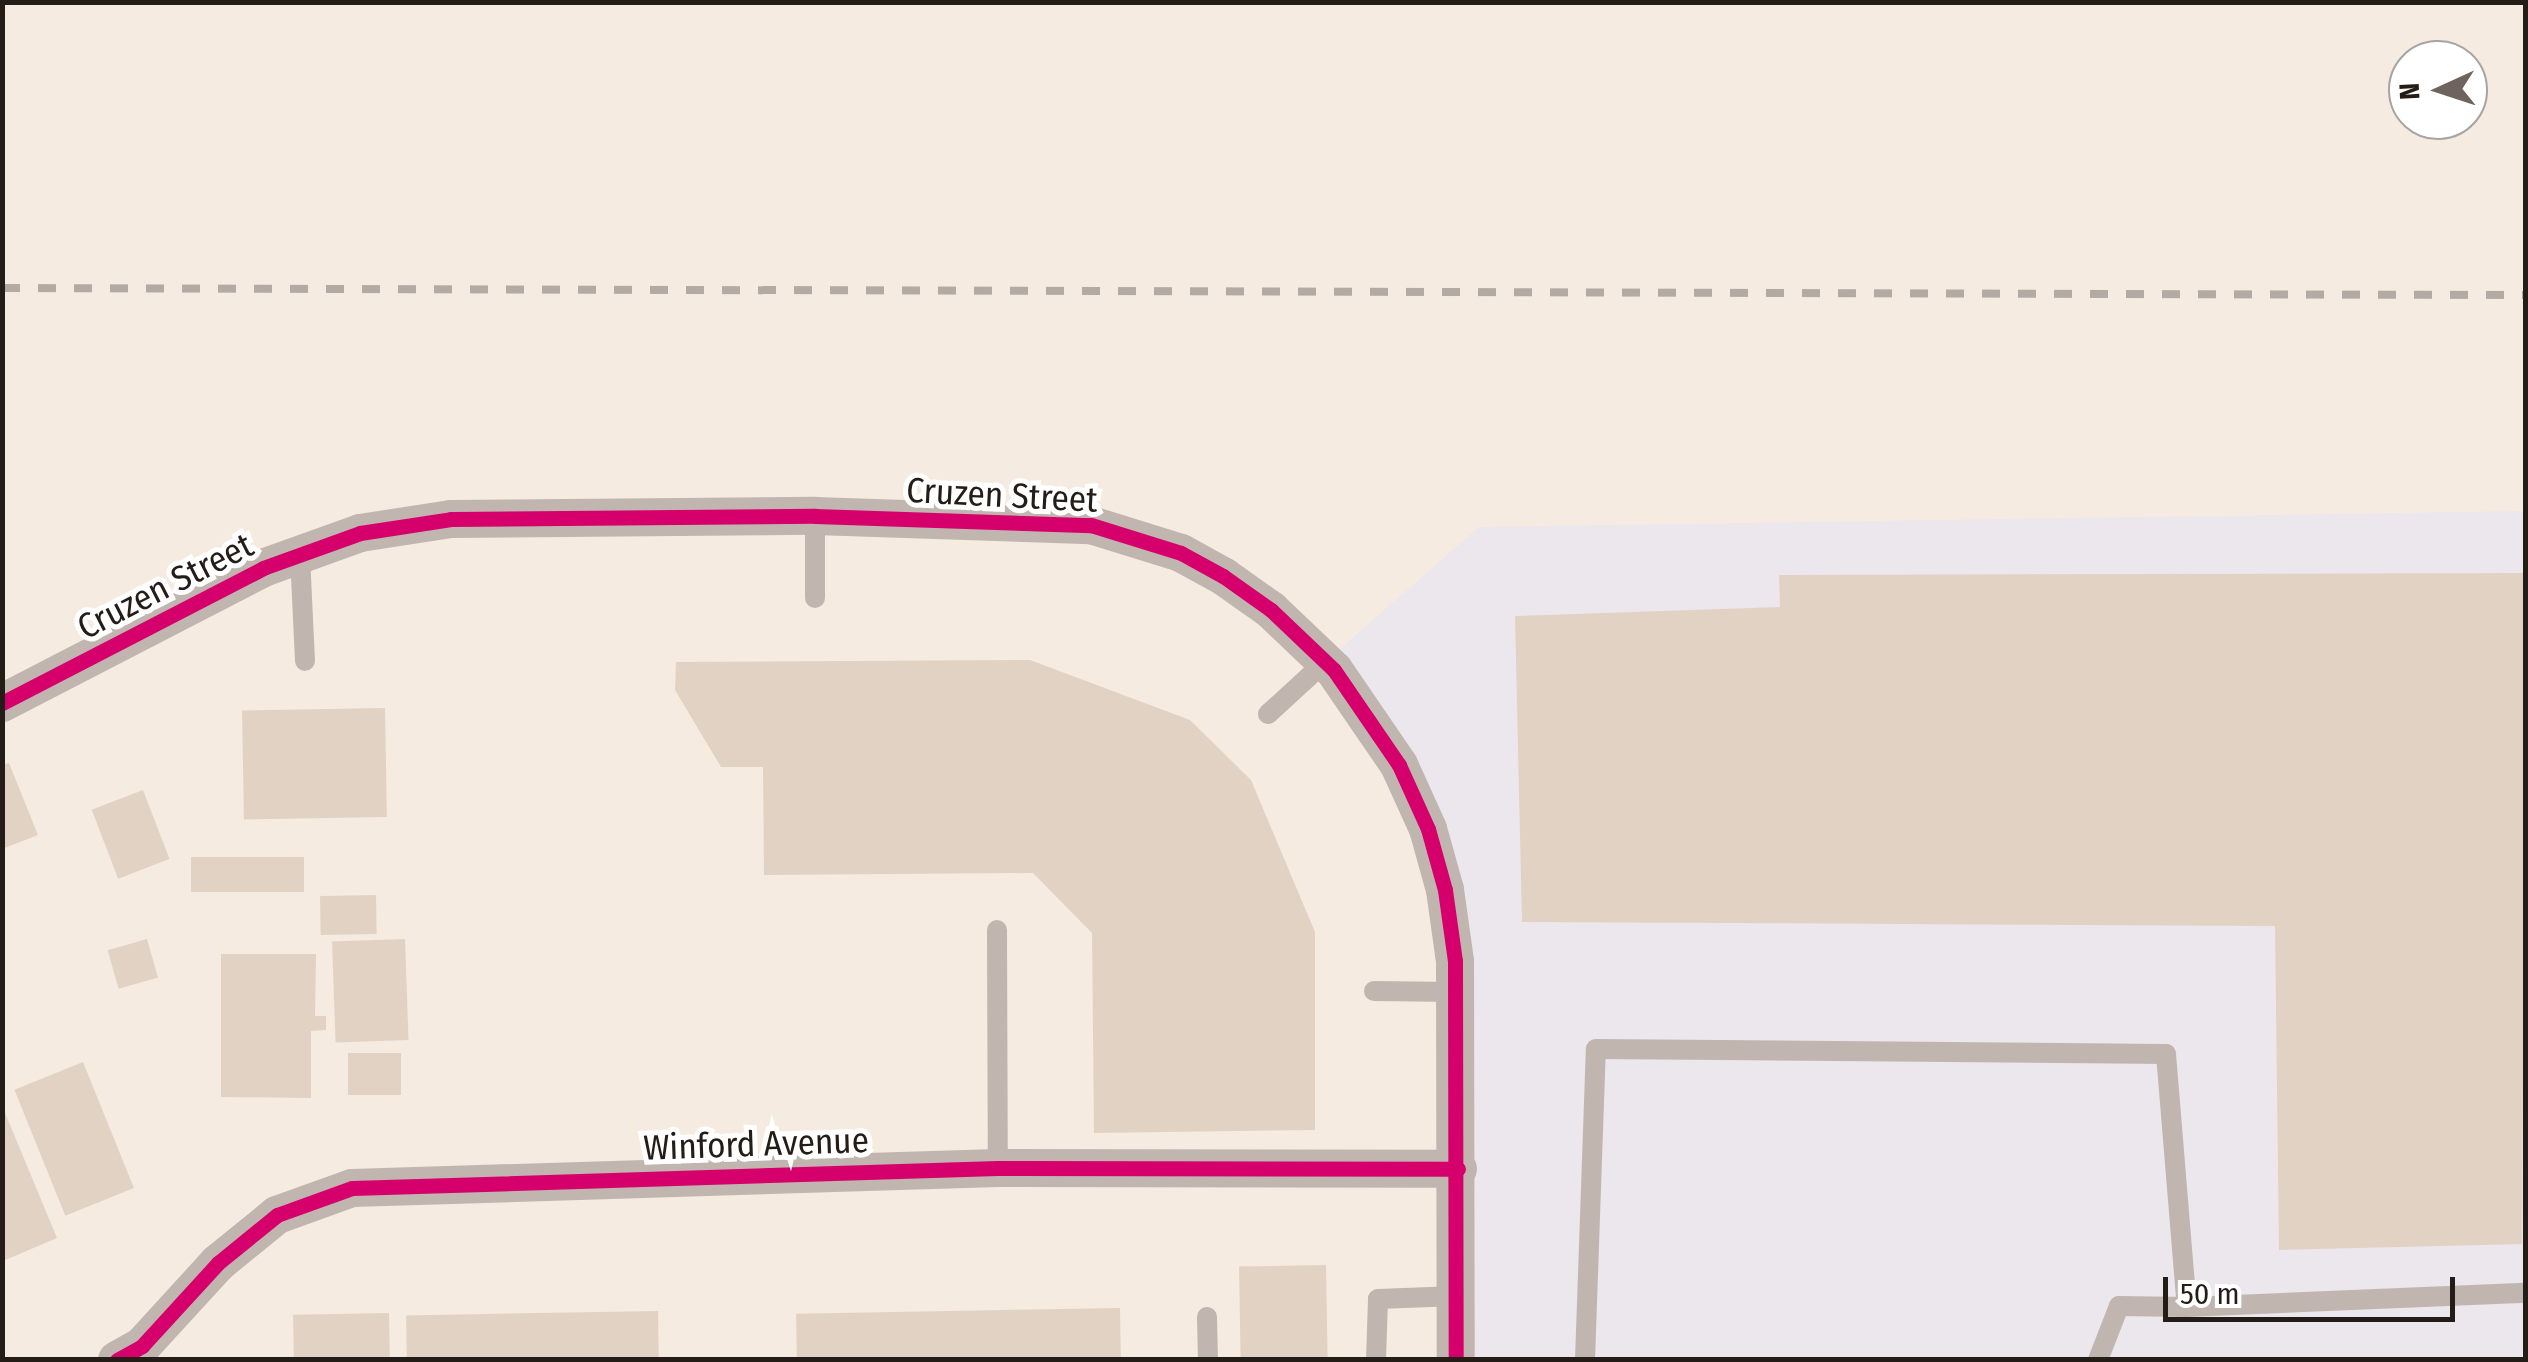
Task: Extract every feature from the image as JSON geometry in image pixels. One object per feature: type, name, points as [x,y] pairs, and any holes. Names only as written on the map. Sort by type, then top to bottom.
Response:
[{"type":"street","name":"Cruzen Street","points":[[2,703],[263,568],[360,533],[451,519],[815,516],[1091,525],[1181,553],[1272,610],[1326,661],[1376,726],[1428,829],[1445,890],[1456,992],[1456,1360]]},
{"type":"street","name":"Winford Avenue","points":[[117,1360],[142,1346],[218,1263],[278,1215],[352,1188],[998,1168],[1458,1169]]},
{"type":"lane","points":[[815,516],[815,598]]},
{"type":"lane","points":[[300,555],[305,661]]},
{"type":"lane","points":[[1268,714],[1326,661]]},
{"type":"lane","points":[[997,930],[998,1168]]},
{"type":"lane","points":[[1374,991],[1456,992]]},
{"type":"lane","points":[[1585,1360],[1596,1049],[2166,1054],[2187,1307]]},
{"type":"lane","points":[[2098,1360],[2119,1306],[2187,1307],[2526,1293]]},
{"type":"lane","points":[[1376,1360],[1378,1298],[1457,1296]]},
{"type":"lane","points":[[1207,1317],[1208,1360]]},
{"type":"shaded area","points":[[2525,511],[2525,1359],[1456,1359],[1445,890],[1326,661],[1479,527]]},
{"type":"building","points":[[2526,573],[2522,1244],[2279,1250],[2275,926],[1522,922],[1515,616],[1780,607],[1779,575]]},
{"type":"building","points":[[1030,660],[1190,720],[1251,780],[1315,932],[1315,1130],[1094,1133],[1092,933],[1033,873],[764,875],[763,767],[721,767],[675,690],[676,662]]},
{"type":"building","points":[[385,708],[387,817],[244,819],[242,710]]},
{"type":"building","points":[[9,763],[38,835],[2,849],[2,765]]},
{"type":"building","points":[[143,790],[170,859],[118,879],[92,810]]},
{"type":"building","points":[[191,857],[304,857],[304,892],[191,892]]},
{"type":"building","points":[[376,895],[377,934],[321,935],[320,896]]},
{"type":"building","points":[[147,939],[158,977],[119,989],[108,950]]},
{"type":"building","points":[[405,939],[409,1040],[336,1042],[332,942]]},
{"type":"building","points":[[221,954],[316,954],[315,1016],[326,1016],[326,1030],[311,1031],[311,1098],[221,1097]]},
{"type":"building","points":[[348,1053],[401,1053],[401,1095],[348,1095]]},
{"type":"building","points":[[83,1062],[134,1188],[65,1216],[14,1090]]},
{"type":"building","points":[[3,1108],[57,1238],[3,1261]]},
{"type":"building","points":[[1326,1265],[1328,1360],[1241,1360],[1239,1267]]},
{"type":"building","points":[[1120,1308],[1121,1360],[797,1360],[796,1314]]},
{"type":"building","points":[[658,1311],[659,1360],[407,1360],[406,1315]]},
{"type":"building","points":[[389,1313],[390,1360],[294,1360],[293,1315]]},
{"type":"railway","points":[[2,288],[2526,295]]},
{"type":"cycle path","points":[[2,703],[263,568],[360,533],[451,519],[815,516],[1091,525],[1181,553],[1223,576],[1271,610],[1334,670],[1399,765],[1428,829],[1445,890],[1455,961],[1456,1360]]},
{"type":"cycle path","points":[[117,1360],[142,1346],[218,1263],[277,1215],[352,1188],[998,1168],[1458,1169]]}]
